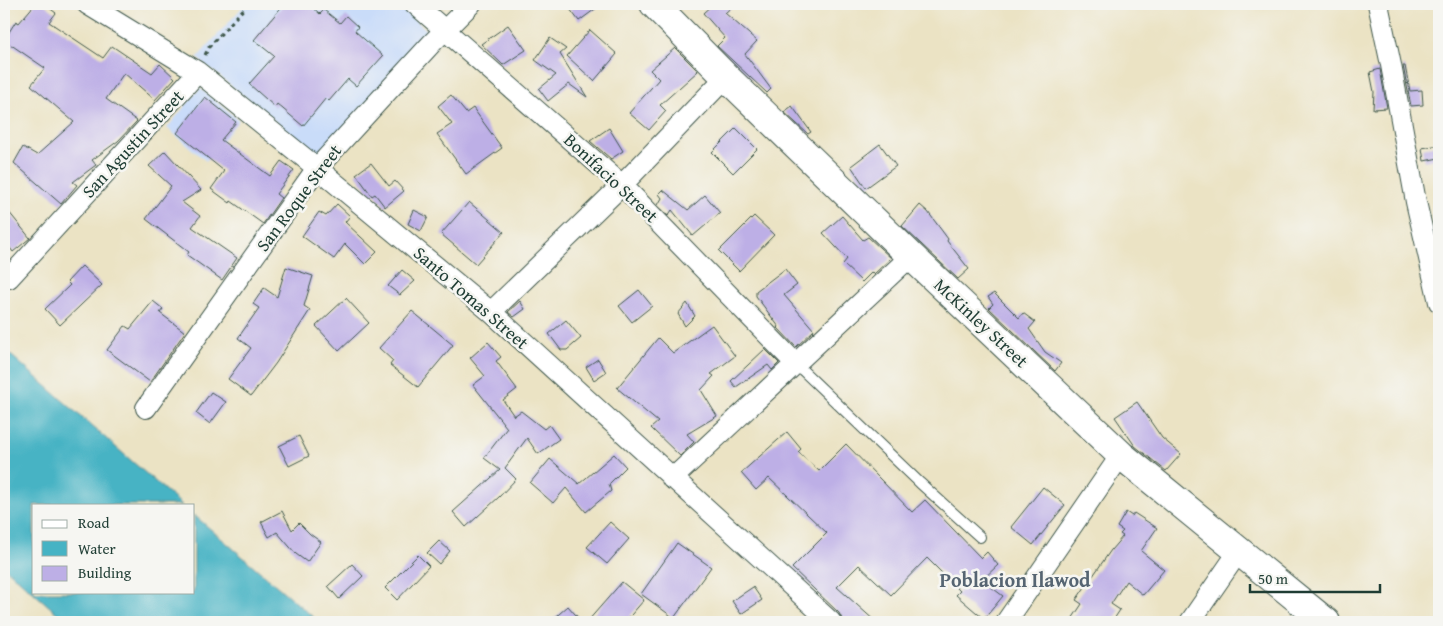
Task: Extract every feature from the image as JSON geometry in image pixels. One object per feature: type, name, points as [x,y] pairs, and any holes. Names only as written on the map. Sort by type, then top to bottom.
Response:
[{"type":"street","name":"Santo Tomas Street","points":[[87,4],[198,72],[491,312],[831,622]]},
{"type":"street","name":"Bonifacio Street","points":[[415,4],[622,185],[796,364]]},
{"type":"street","name":"San Roque Street","points":[[146,408],[317,168],[472,4]]},
{"type":"street","name":"McKinley Street","points":[[654,4],[726,77],[911,256],[1121,455],[1326,622]]},
{"type":"street","points":[[1378,4],[1416,202],[1439,302]]},
{"type":"street","name":"San Agustin Street","points":[[9,278],[198,72]]},
{"type":"street","points":[[491,312],[622,185],[726,77]]},
{"type":"street","points":[[672,479],[911,256]]},
{"type":"street","points":[[1006,622],[1121,455]]},
{"type":"street","points":[[1190,622],[1239,551]]},
{"type":"lane","points":[[796,364],[920,483],[980,537]]},
{"type":"path","points":[[198,72],[209,47],[248,4]]},
{"type":"shaded area","points":[[245,4],[397,4],[428,31],[319,157],[197,58]]},
{"type":"shaded area","points":[[200,88],[239,120],[206,161],[167,128]]},
{"type":"water","points":[[4,349],[181,504],[32,504],[32,591],[4,567]]},
{"type":"water","points":[[195,516],[319,622],[67,622],[35,594],[195,594]]},
{"type":"building","points":[[35,4],[44,4],[56,13],[49,22],[103,58],[112,46],[152,73],[160,64],[175,78],[155,100],[124,73],[106,99],[137,121],[118,141],[92,160],[96,165],[73,182],[77,185],[61,204],[14,163],[23,147],[37,155],[74,122],[31,85],[45,68],[4,40],[16,21],[19,23]]},
{"type":"building","points":[[284,4],[309,4],[320,14],[324,10],[340,23],[346,16],[358,27],[355,31],[383,56],[356,86],[348,79],[329,101],[326,98],[303,126],[277,104],[275,107],[249,84],[274,56],[254,40]]},
{"type":"building","points":[[566,4],[602,4],[579,21]]},
{"type":"building","points":[[713,4],[735,4],[725,13],[757,41],[745,54],[771,89],[767,93],[717,46],[725,38],[703,13]]},
{"type":"building","points":[[508,25],[526,50],[503,65],[481,44]]},
{"type":"building","points":[[590,30],[617,54],[594,81],[567,56]]},
{"type":"building","points":[[550,38],[566,49],[560,54],[587,97],[569,84],[548,101],[539,89],[556,75],[535,60]]},
{"type":"building","points":[[675,48],[698,71],[660,105],[666,111],[649,130],[629,113],[659,79],[650,70]]},
{"type":"building","points":[[1403,66],[1405,66],[1410,91],[1422,90],[1423,105],[1411,106]]},
{"type":"building","points":[[1380,69],[1387,108],[1373,109],[1374,92],[1370,72]]},
{"type":"building","points":[[451,95],[466,113],[473,108],[502,148],[466,174],[437,134],[452,124],[438,106]]},
{"type":"building","points":[[205,97],[236,122],[221,140],[270,176],[281,161],[294,170],[276,194],[281,198],[263,224],[211,189],[224,171],[177,133]]},
{"type":"building","points":[[792,106],[811,132],[808,134],[784,112]]},
{"type":"building","points":[[609,128],[623,151],[611,159],[590,141]]},
{"type":"building","points":[[736,128],[757,149],[733,173],[712,152]]},
{"type":"building","points":[[880,144],[896,166],[866,188],[851,166]]},
{"type":"building","points":[[1439,145],[1439,158],[1424,161],[1422,148]]},
{"type":"building","points":[[165,151],[201,190],[182,202],[200,216],[192,227],[237,258],[222,280],[187,255],[189,252],[146,219],[171,186],[149,166]]},
{"type":"building","points":[[371,163],[389,186],[395,181],[404,191],[385,207],[375,194],[372,196],[356,174]]},
{"type":"building","points":[[663,190],[688,210],[705,195],[720,213],[693,236],[672,210],[668,216],[658,205],[662,198],[659,194]]},
{"type":"building","points":[[469,202],[504,232],[476,264],[441,234]]},
{"type":"building","points":[[337,204],[350,216],[345,222],[377,252],[365,264],[345,244],[334,259],[302,236],[319,212],[326,216]]},
{"type":"building","points":[[920,205],[928,212],[948,239],[947,241],[969,269],[958,279],[902,226]]},
{"type":"building","points":[[4,206],[30,238],[13,252],[4,240]]},
{"type":"building","points":[[414,210],[428,217],[421,231],[408,224]]},
{"type":"building","points":[[754,216],[774,235],[739,271],[719,251]]},
{"type":"building","points":[[842,216],[863,240],[868,237],[891,258],[862,282],[843,264],[847,259],[823,233]]},
{"type":"building","points":[[82,266],[102,285],[60,325],[45,309],[70,285],[67,282]]},
{"type":"building","points":[[286,267],[313,276],[304,306],[310,310],[276,363],[251,396],[228,379],[251,348],[238,338],[259,308],[253,304],[264,288],[277,297]]},
{"type":"building","points":[[785,269],[797,285],[784,295],[814,330],[796,347],[778,328],[756,296],[756,291]]},
{"type":"building","points":[[402,270],[415,281],[400,295],[388,286]]},
{"type":"building","points":[[639,290],[652,306],[632,322],[619,306]]},
{"type":"building","points":[[994,293],[1019,318],[1023,313],[1035,322],[1029,329],[1045,352],[1061,363],[1055,371],[989,308],[993,304],[988,297]]},
{"type":"building","points":[[346,298],[369,323],[339,351],[316,326]]},
{"type":"building","points":[[153,301],[163,309],[160,313],[185,332],[150,382],[107,350],[125,326],[130,329]]},
{"type":"building","points":[[520,301],[525,309],[514,317],[508,312]]},
{"type":"building","points":[[687,303],[695,316],[685,326],[678,314]]},
{"type":"building","points":[[412,311],[453,345],[418,387],[390,365],[393,361],[379,348]]},
{"type":"building","points":[[566,320],[581,338],[567,350],[561,350],[549,334]]},
{"type":"building","points":[[712,325],[735,356],[711,374],[714,376],[701,390],[717,416],[687,434],[694,442],[680,456],[651,428],[658,422],[617,388],[658,338],[673,353]]},
{"type":"building","points":[[488,342],[501,357],[496,361],[517,389],[503,400],[514,416],[521,411],[544,429],[549,425],[559,439],[538,454],[527,438],[505,468],[516,479],[466,527],[453,512],[500,470],[484,458],[507,428],[473,385],[485,376],[470,358]]},
{"type":"building","points":[[765,349],[779,363],[772,370],[768,365],[736,387],[731,381]]},
{"type":"building","points":[[598,359],[606,372],[594,380],[586,367]]},
{"type":"building","points":[[211,392],[226,402],[210,424],[196,413]]},
{"type":"building","points":[[1137,402],[1162,438],[1181,454],[1166,471],[1135,446],[1115,417]]},
{"type":"building","points":[[787,432],[801,449],[798,452],[819,471],[846,444],[912,512],[925,500],[981,558],[987,552],[998,565],[982,580],[1003,596],[984,619],[956,595],[960,591],[927,558],[891,595],[859,565],[837,587],[876,622],[846,622],[842,619],[839,613],[792,568],[827,533],[769,478],[756,490],[741,473]]},
{"type":"building","points":[[299,436],[309,456],[289,466],[279,446]]},
{"type":"building","points":[[614,454],[626,467],[609,484],[611,491],[586,512],[566,488],[553,503],[530,483],[550,459],[579,484]]},
{"type":"building","points":[[1043,487],[1065,505],[1033,545],[1011,527]]},
{"type":"building","points":[[282,511],[292,530],[299,523],[321,542],[307,562],[296,554],[277,532],[269,537],[261,522]]},
{"type":"building","points":[[1126,512],[1132,516],[1134,513],[1157,528],[1141,551],[1164,570],[1143,595],[1126,581],[1111,604],[1120,610],[1112,622],[1070,622],[1082,604],[1076,600],[1123,536],[1120,534],[1123,531],[1117,527]]},
{"type":"building","points":[[610,522],[629,539],[607,564],[587,547]]},
{"type":"building","points":[[439,541],[450,551],[439,564],[427,553]]},
{"type":"building","points":[[677,543],[711,567],[674,618],[641,594]]},
{"type":"building","points":[[418,555],[429,566],[397,600],[385,588]]},
{"type":"building","points":[[352,564],[363,576],[339,599],[328,586]]},
{"type":"building","points":[[622,582],[644,600],[625,622],[587,622]]},
{"type":"building","points":[[753,587],[762,600],[741,614],[732,601]]},
{"type":"building","points":[[568,606],[582,622],[550,622]]},
{"type":"district","name":"Poblacion Ilawod","points":[[1015,580]]}]
